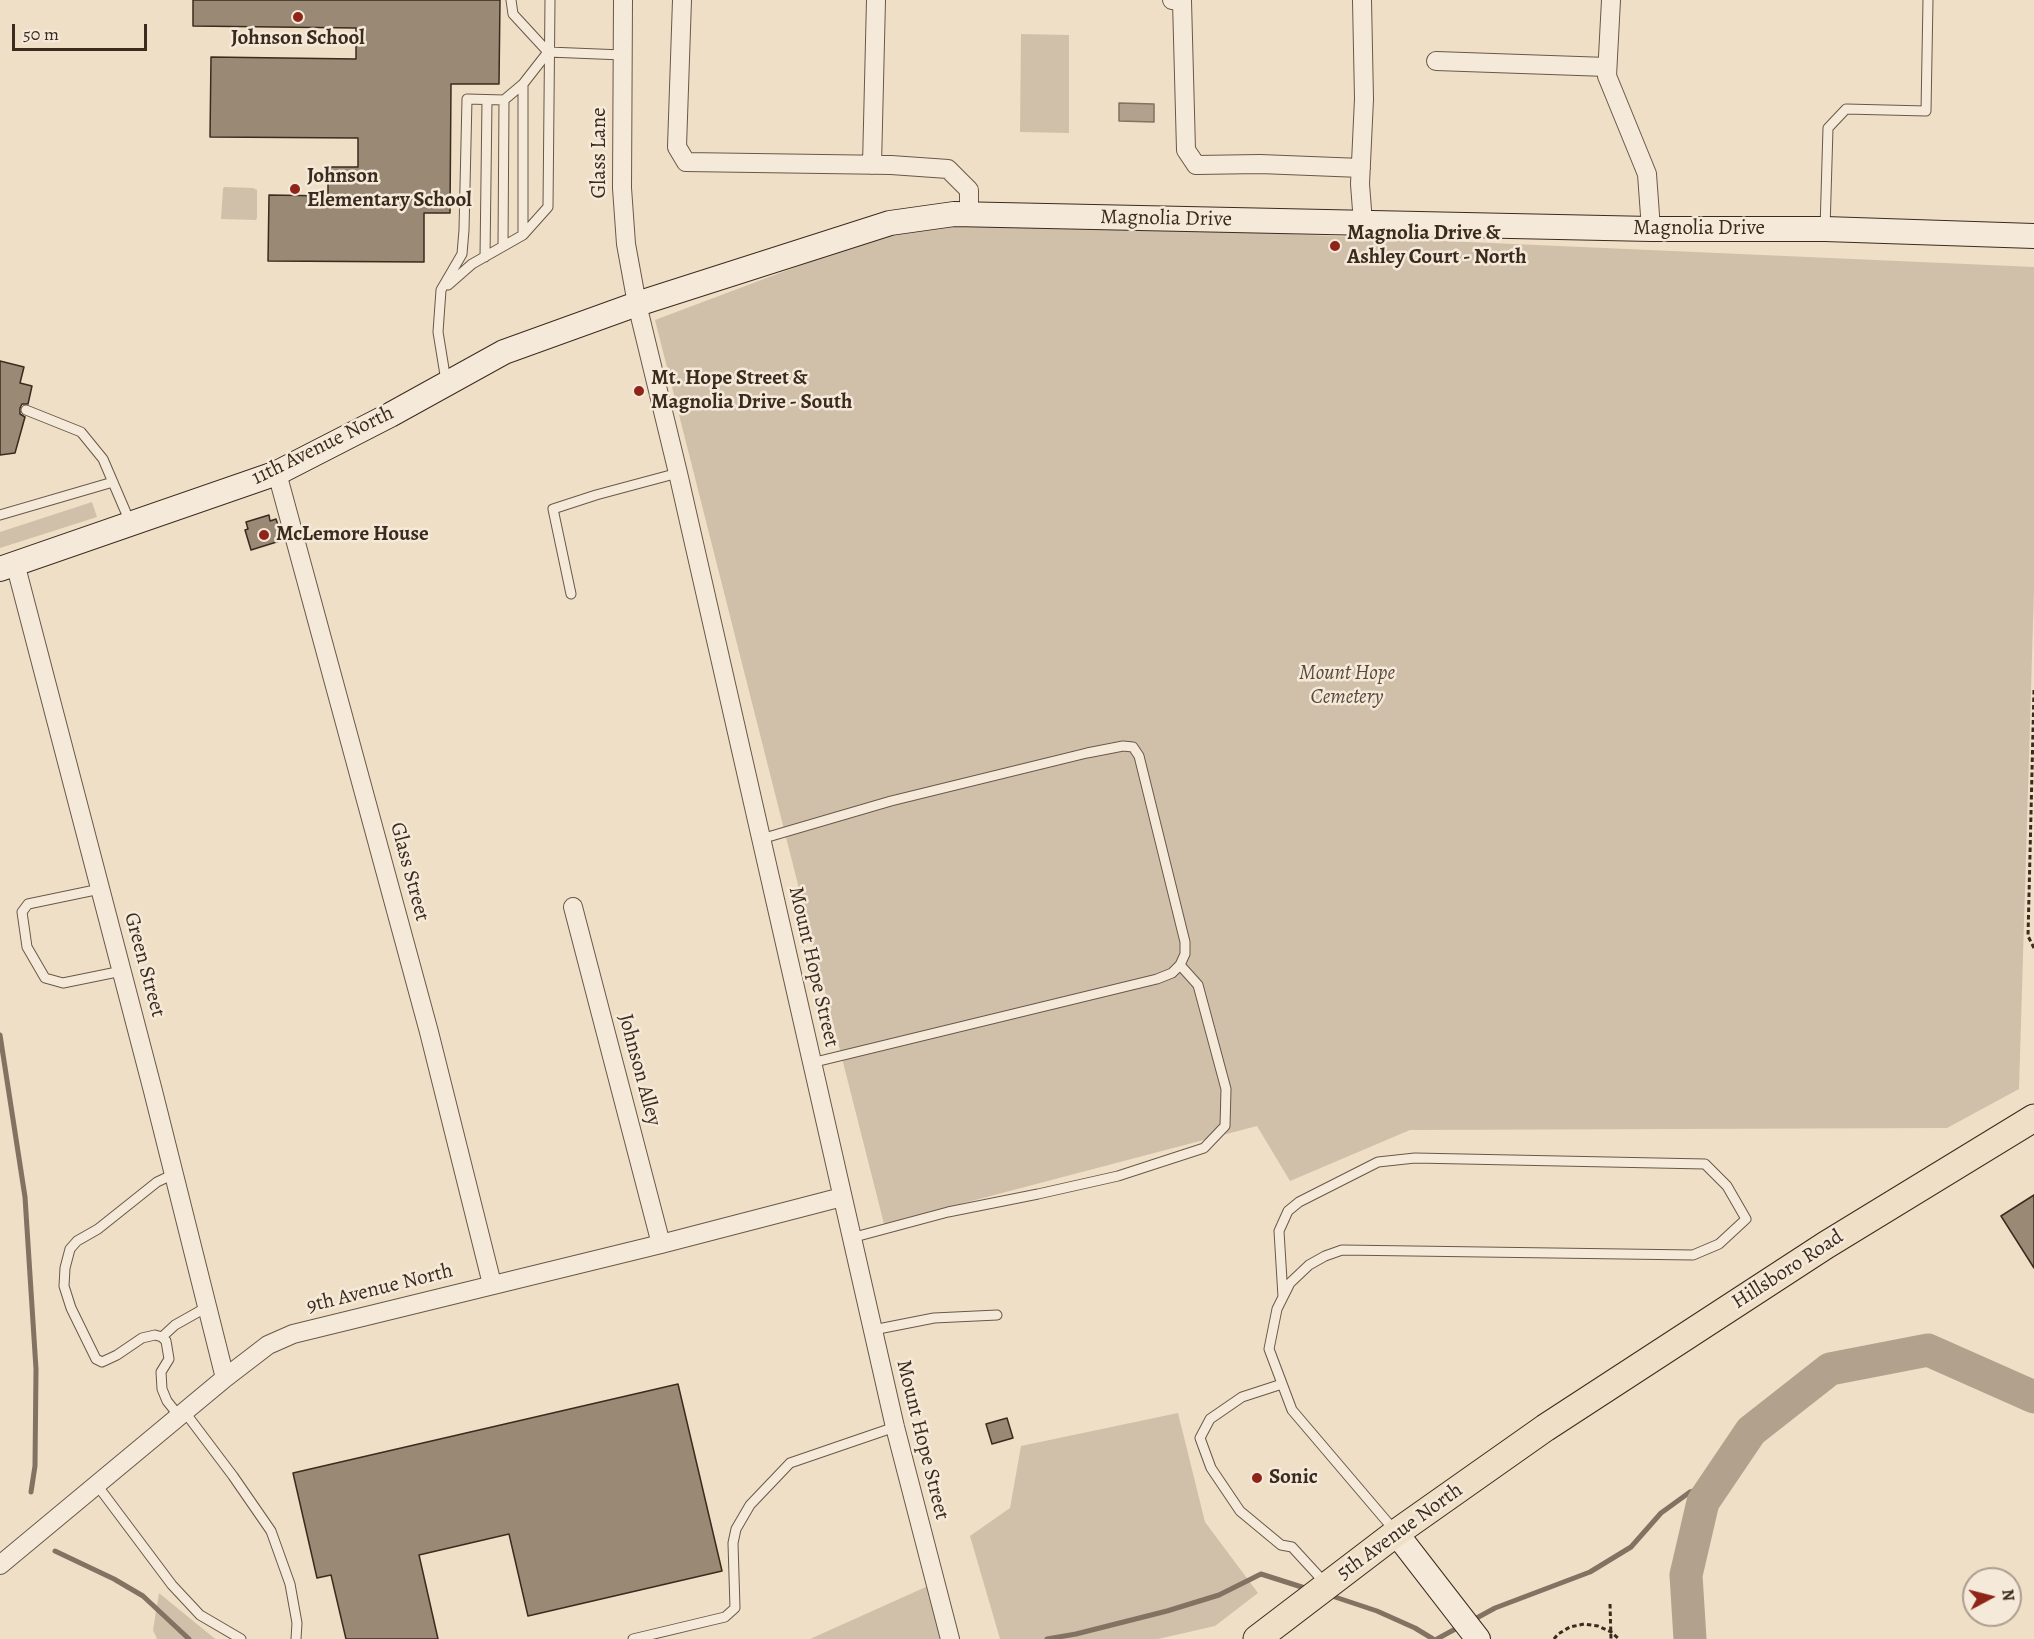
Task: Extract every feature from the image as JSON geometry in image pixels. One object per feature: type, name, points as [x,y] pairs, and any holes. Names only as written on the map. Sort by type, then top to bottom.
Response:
[{"type":"main road","name":"Hillsboro Road","points":[[1545,1428],[1826,1245],[2034,1118]]},
{"type":"main road","name":"5th Avenue North","points":[[1257,1639],[1396,1533],[1545,1428]]},
{"type":"street","name":"Glass Lane","points":[[623,0],[621,188],[626,244],[637,304]]},
{"type":"street","points":[[682,0],[677,147],[686,162],[872,165],[948,169],[969,190],[969,215]]},
{"type":"street","points":[[872,165],[876,0]]},
{"type":"street","points":[[1172,0],[1182,1],[1186,150],[1196,165],[1260,164],[1360,168]]},
{"type":"street","points":[[1362,0],[1364,99],[1360,184],[1363,223]]},
{"type":"street","points":[[1611,0],[1607,76],[1647,174],[1651,229]]},
{"type":"street","points":[[1436,61],[1607,67]]},
{"type":"street","name":"Magnolia Drive","points":[[637,304],[890,223],[954,214],[1651,229],[1825,229],[2034,237]]},
{"type":"street","name":"11th Avenue North","points":[[8,566],[277,473],[504,352],[637,304]]},
{"type":"street","name":"Mount Hope Street","points":[[637,304],[678,473],[895,1427],[950,1639]]},
{"type":"street","name":"Glass Street","points":[[277,473],[429,1032],[492,1284]]},
{"type":"street","name":"Green Street","points":[[8,566],[122,971],[225,1378]]},
{"type":"street","name":"Johnson Alley","points":[[573,908],[661,1244]]},
{"type":"street","name":"9th Avenue North","points":[[0,1566],[225,1378],[268,1345],[293,1334],[842,1197]]},
{"type":"street","points":[[1396,1533],[1478,1639]]},
{"type":"lane","points":[[512,0],[513,14],[548,52],[623,55]]},
{"type":"lane","points":[[441,290],[472,264],[523,235],[548,207],[550,0]]},
{"type":"lane","points":[[1825,229],[1828,128],[1846,109],[1926,111],[1928,0]]},
{"type":"lane","points":[[447,384],[438,332],[441,290],[462,254],[467,99],[504,100],[523,84],[548,52]]},
{"type":"lane","points":[[523,84],[523,235]]},
{"type":"lane","points":[[485,257],[487,100]]},
{"type":"lane","points":[[503,246],[504,100]]},
{"type":"lane","points":[[26,410],[81,432],[103,459],[131,524]]},
{"type":"lane","points":[[571,594],[553,509],[678,473]]},
{"type":"lane","points":[[0,515],[113,482]]},
{"type":"lane","points":[[760,838],[891,801],[1087,753],[1112,747],[1133,747],[1139,756],[1185,942],[1185,954],[1180,965],[1172,973],[1157,979],[811,1063]]},
{"type":"lane","points":[[100,889],[28,904],[22,912],[27,947],[45,978],[63,983],[122,971]]},
{"type":"lane","points":[[851,1238],[948,1212],[1118,1176],[1204,1148],[1225,1126],[1226,1089],[1197,985],[1180,965]]},
{"type":"lane","points":[[1283,1297],[1279,1231],[1288,1211],[1299,1202],[1377,1162],[1415,1158],[1705,1164],[1727,1186],[1746,1219],[1719,1244],[1693,1255],[1342,1250],[1309,1264],[1290,1283],[1283,1297],[1277,1309],[1269,1349],[1292,1410],[1396,1533]]},
{"type":"lane","points":[[174,1174],[157,1182],[98,1229],[77,1241],[70,1249],[65,1268],[64,1286],[71,1308],[96,1359],[102,1362],[142,1338],[155,1335],[162,1336],[166,1341],[169,1359],[161,1372],[162,1389],[166,1401],[182,1414],[271,1531],[290,1584],[297,1623],[296,1639]]},
{"type":"lane","points":[[162,1336],[174,1325],[207,1307]]},
{"type":"lane","points":[[873,1330],[934,1318],[997,1315]]},
{"type":"lane","points":[[1281,1384],[1242,1397],[1209,1419],[1200,1438],[1211,1468],[1240,1511],[1281,1545],[1292,1548],[1327,1585]]},
{"type":"lane","points":[[633,1639],[725,1617],[735,1608],[733,1544],[736,1529],[750,1505],[790,1463],[895,1427]]},
{"type":"lane","points":[[97,1485],[172,1585],[200,1615],[241,1639]]},
{"type":"path","points":[[2034,690],[2028,936],[2034,948]]},
{"type":"path","points":[[1610,1604],[1611,1639]]},
{"type":"path","points":[[1554,1639],[1570,1627],[1584,1624],[1598,1626],[1611,1632],[1618,1639]]},
{"type":"green space","points":[[1021,34],[1069,35],[1069,133],[1020,132]]},
{"type":"green space","points":[[224,187],[257,190],[256,220],[221,219]]},
{"type":"green space","name":"Mount Hope Cemetery","points":[[926,218],[2034,267],[2034,590],[2019,1089],[1947,1128],[1410,1130],[1290,1181],[1257,1126],[884,1224],[655,320]]},
{"type":"green space","points":[[92,502],[97,517],[0,548],[0,532]]},
{"type":"green space","points":[[1178,1413],[1205,1522],[1258,1593],[1215,1626],[1158,1639],[1000,1639],[970,1536],[1010,1508],[1021,1446]]},
{"type":"green space","points":[[928,1586],[940,1639],[810,1639]]},
{"type":"green space","points":[[159,1593],[216,1639],[157,1639],[153,1630]]},
{"type":"shaded area","points":[[1119,103],[1154,104],[1154,122],[1119,121]]},
{"type":"building","points":[[193,0],[500,0],[499,84],[451,84],[450,213],[424,213],[424,262],[268,261],[269,195],[328,196],[328,167],[358,167],[358,138],[210,137],[211,57],[356,59],[356,28],[193,26]]},
{"type":"building","points":[[0,361],[24,367],[20,383],[32,386],[28,404],[22,404],[20,408],[20,414],[25,417],[15,453],[0,455]]},
{"type":"building","name":"McLemore House","points":[[269,515],[270,521],[276,519],[283,540],[251,550],[245,530],[248,529],[246,522]]},
{"type":"building","points":[[2034,1195],[2034,1268],[2001,1216]]},
{"type":"building","points":[[678,1384],[722,1571],[528,1616],[509,1534],[419,1555],[438,1639],[346,1639],[331,1575],[317,1578],[293,1473]]},
{"type":"building","points":[[1007,1418],[1013,1438],[992,1444],[986,1424]]},
{"type":"waterway","points":[[0,1035],[25,1197],[36,1369],[35,1466],[31,1492]]},
{"type":"waterway","points":[[1690,1639],[1686,1575],[1703,1502],[1751,1431],[1830,1369],[1928,1350],[2034,1397]]},
{"type":"waterway","points":[[1473,1620],[1495,1608],[1590,1572],[1631,1547],[1661,1513],[1690,1492],[1714,1486]]},
{"type":"waterway","points":[[55,1551],[114,1579],[143,1596],[189,1639]]},
{"type":"waterway","points":[[1047,1639],[1167,1611],[1219,1595],[1261,1574],[1308,1589]]},
{"type":"waterway","points":[[1329,1595],[1377,1611],[1433,1639]]},
{"type":"waterway","points":[[1437,1639],[1459,1627]]},
{"type":"place","name":"Johnson School","points":[[298,17]]},
{"type":"place","name":"Johnson Elementary School","points":[[295,189]]},
{"type":"place","name":"Magnolia Drive & Ashley Court - North","points":[[1335,246]]},
{"type":"place","name":"Mt. Hope Street & Magnolia Drive - South","points":[[639,391]]},
{"type":"place","name":"McLemore House","points":[[264,535]]},
{"type":"place","name":"Sonic","points":[[1257,1478]]}]
